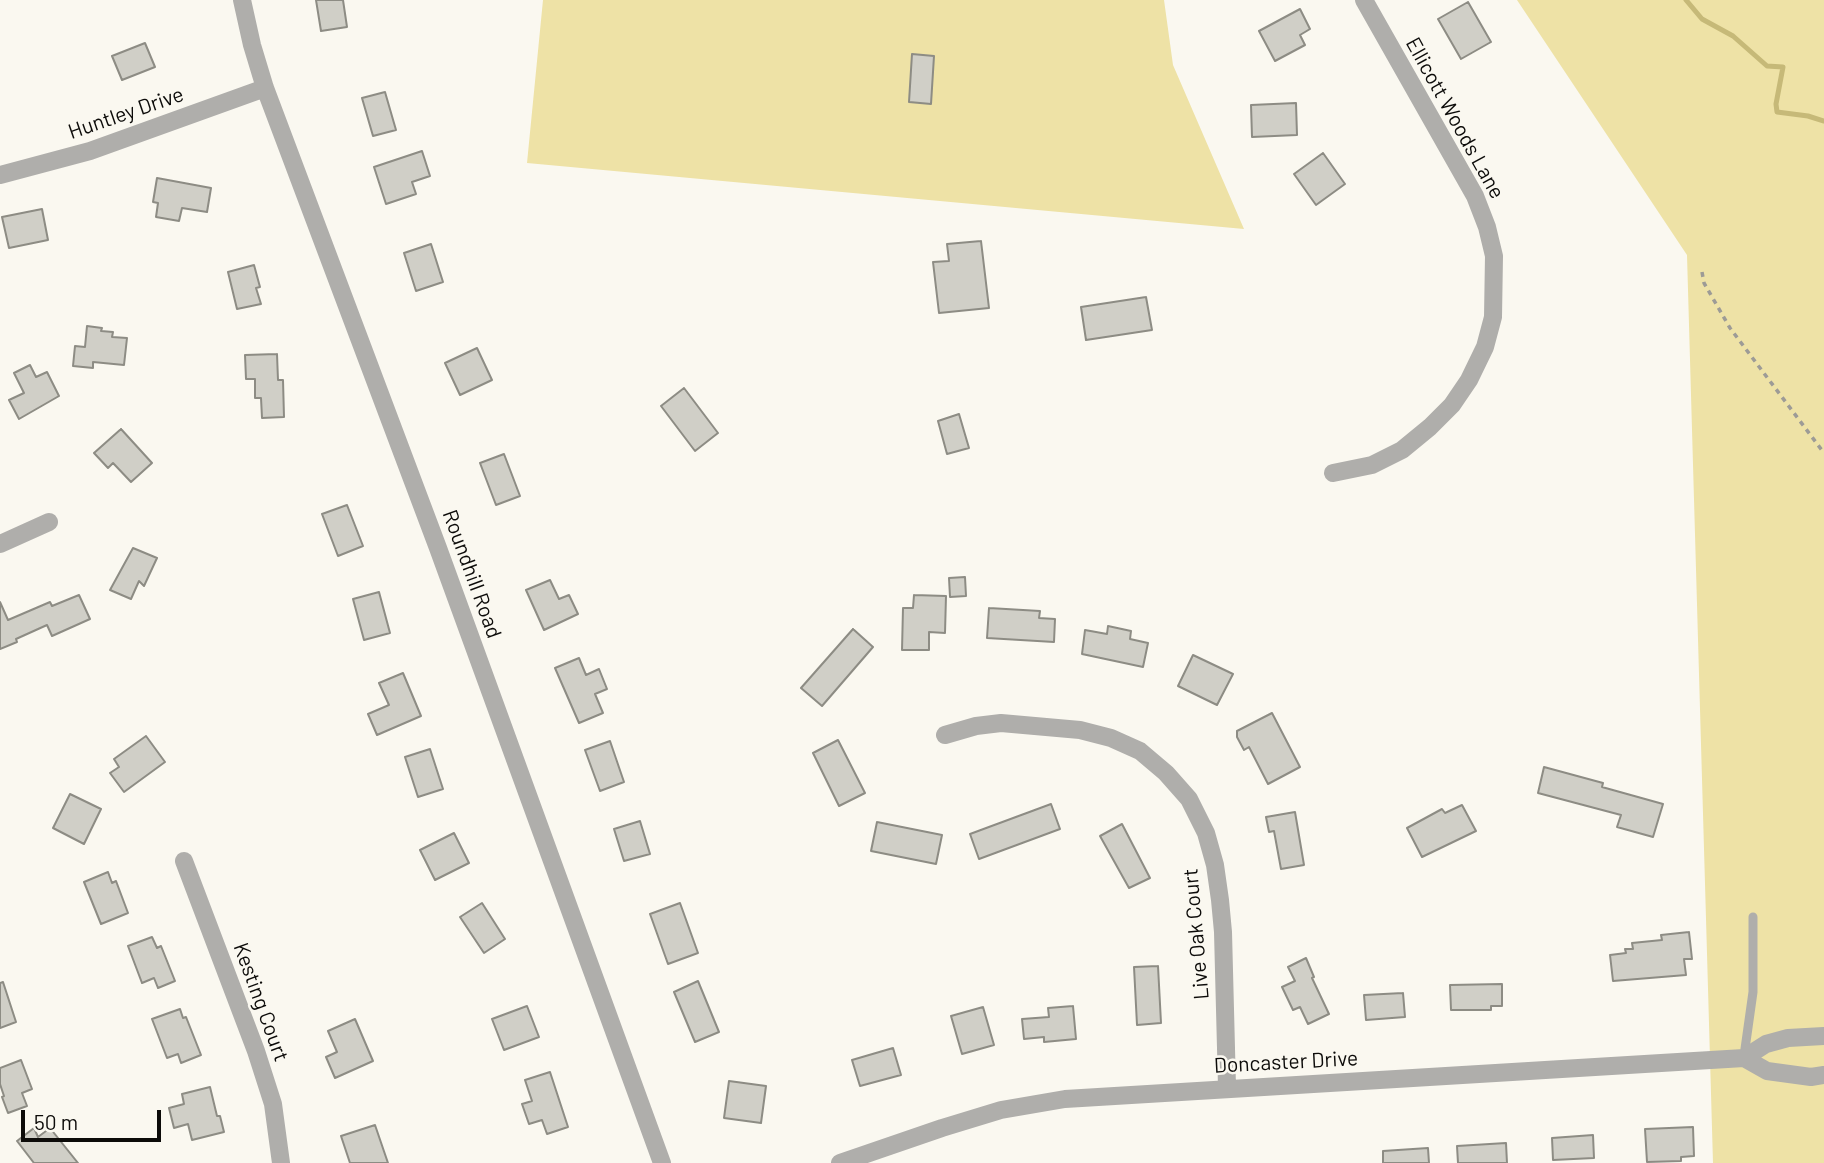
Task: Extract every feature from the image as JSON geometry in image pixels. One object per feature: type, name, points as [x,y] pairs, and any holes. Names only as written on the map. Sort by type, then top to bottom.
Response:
[{"type":"street","name":"Roundhill Road","points":[[242,0],[251,45],[265,88],[438,548],[662,1163]]},
{"type":"street","name":"Ellicott Woods Lane","points":[[1333,473],[1372,465],[1402,450],[1452,405],[1469,380],[1485,347],[1494,307],[1494,256],[1488,227],[1475,196],[1364,0]]},
{"type":"street","name":"Huntley Drive","points":[[0,176],[90,151],[265,88]]},
{"type":"street","points":[[0,544],[49,522]]},
{"type":"street","name":"Live Oak Court","points":[[945,736],[976,726],[1001,723],[1080,730],[1111,738],[1140,751],[1166,773],[1189,799],[1206,833],[1215,865],[1220,900],[1227,1087]]},
{"type":"street","name":"Kesting Court","points":[[184,861],[256,1051],[273,1104],[281,1163]]},
{"type":"street","name":"Doncaster Drive","points":[[839,1163],[1001,1110],[1065,1099],[1227,1087],[1744,1058],[1766,1044],[1810,1035],[1824,1036]]},
{"type":"street","name":"Doncaster Drive","points":[[1744,1058],[1767,1071],[1811,1077],[1824,1075]]},
{"type":"lane","points":[[1744,1058],[1753,992],[1753,917]]},
{"type":"path","points":[[1702,272],[1704,282],[1730,328],[1824,453]]},
{"type":"shaded area","points":[[543,0],[1164,0],[1173,65],[1244,229],[527,163]]},
{"type":"shaded area","points":[[1517,0],[1824,0],[1824,1163],[1713,1163],[1687,255]]},
{"type":"building","points":[[316,0],[343,0],[347,27],[321,31]]},
{"type":"building","points":[[1468,2],[1491,42],[1461,59],[1438,19]]},
{"type":"building","points":[[1300,9],[1310,29],[1300,35],[1305,45],[1275,61],[1259,31]]},
{"type":"building","points":[[145,43],[155,67],[122,80],[112,56]]},
{"type":"building","points":[[912,54],[934,56],[931,104],[909,102]]},
{"type":"building","points":[[385,92],[396,130],[373,136],[362,98]]},
{"type":"building","points":[[1296,103],[1297,135],[1252,137],[1251,105]]},
{"type":"building","points":[[422,151],[430,176],[412,182],[416,194],[386,204],[374,167]]},
{"type":"building","points":[[1323,153],[1345,184],[1316,205],[1294,174]]},
{"type":"building","points":[[157,178],[211,188],[207,212],[182,208],[179,221],[156,217],[158,203],[153,202]]},
{"type":"building","points":[[42,209],[48,240],[9,248],[2,217]]},
{"type":"building","points":[[981,241],[989,308],[939,313],[933,262],[949,261],[947,244]]},
{"type":"building","points":[[431,244],[443,282],[416,291],[404,253]]},
{"type":"building","points":[[254,265],[261,304],[237,309],[228,272]]},
{"type":"building","points":[[1146,297],[1152,330],[1086,340],[1081,307]]},
{"type":"building","points":[[87,326],[113,332],[112,337],[127,338],[124,365],[93,362],[93,368],[73,366],[75,346],[85,347]]},
{"type":"building","points":[[477,348],[492,380],[460,395],[445,363]]},
{"type":"building","points":[[277,354],[278,380],[283,380],[284,417],[262,418],[261,398],[255,398],[255,379],[246,379],[245,355]]},
{"type":"building","points":[[30,365],[36,377],[47,372],[59,396],[19,419],[9,400],[24,393],[14,373]]},
{"type":"building","points":[[684,388],[718,433],[695,451],[661,406]]},
{"type":"building","points":[[959,414],[969,448],[947,454],[938,421]]},
{"type":"building","points":[[121,429],[152,463],[131,482],[113,463],[108,468],[94,453]]},
{"type":"building","points":[[504,454],[520,496],[496,505],[480,463]]},
{"type":"building","points":[[347,505],[363,546],[338,556],[322,514]]},
{"type":"building","points":[[133,548],[157,558],[144,586],[139,581],[131,599],[110,590]]},
{"type":"building","points":[[965,577],[966,596],[950,597],[949,578]]},
{"type":"building","points":[[550,580],[559,599],[569,595],[578,614],[544,630],[526,590]]},
{"type":"building","points":[[379,592],[390,633],[364,640],[353,599]]},
{"type":"building","points":[[79,595],[90,619],[52,636],[47,625],[0,649],[0,602],[8,620],[50,602],[52,606]]},
{"type":"building","points":[[914,595],[946,596],[945,633],[929,632],[929,650],[902,650],[903,608],[913,608]]},
{"type":"building","points":[[989,608],[1040,611],[1039,618],[1055,619],[1054,642],[987,638]]},
{"type":"building","points":[[1108,626],[1131,631],[1130,639],[1148,643],[1143,667],[1082,654],[1085,630],[1107,634]]},
{"type":"building","points":[[853,629],[873,647],[822,706],[801,688]]},
{"type":"building","points":[[1193,655],[1233,674],[1217,705],[1178,686]]},
{"type":"building","points":[[579,658],[586,675],[599,669],[607,689],[595,694],[603,713],[579,723],[555,668]]},
{"type":"building","points":[[403,673],[421,716],[377,735],[368,714],[389,705],[379,683]]},
{"type":"building","points":[[1272,713],[1300,767],[1268,784],[1249,747],[1244,750],[1237,731]]},
{"type":"building","points":[[146,736],[165,762],[124,792],[110,773],[119,767],[114,759]]},
{"type":"building","points":[[838,740],[865,793],[839,806],[813,753]]},
{"type":"building","points":[[610,741],[624,782],[600,791],[585,750]]},
{"type":"building","points":[[430,749],[443,789],[418,797],[405,757]]},
{"type":"building","points":[[1544,767],[1603,783],[1602,787],[1663,804],[1653,837],[1617,827],[1621,815],[1538,793]]},
{"type":"building","points":[[70,794],[101,809],[84,844],[53,828]]},
{"type":"building","points":[[1051,804],[1060,829],[979,859],[970,834]]},
{"type":"building","points":[[1462,805],[1476,831],[1422,857],[1407,828],[1442,809],[1445,813]]},
{"type":"building","points":[[1295,812],[1304,865],[1281,869],[1274,831],[1269,832],[1266,817]]},
{"type":"building","points":[[640,821],[650,854],[624,861],[614,829]]},
{"type":"building","points":[[877,822],[942,835],[936,864],[871,851]]},
{"type":"building","points":[[1122,824],[1150,878],[1129,888],[1100,836]]},
{"type":"building","points":[[454,833],[469,863],[435,880],[420,850]]},
{"type":"building","points":[[108,872],[112,883],[116,881],[128,913],[101,924],[84,882]]},
{"type":"building","points":[[482,903],[505,939],[484,953],[460,917]]},
{"type":"building","points":[[680,903],[698,953],[668,964],[650,914]]},
{"type":"building","points":[[1689,932],[1692,959],[1684,959],[1686,975],[1613,981],[1610,955],[1626,953],[1625,949],[1633,949],[1632,943],[1662,940],[1661,935]]},
{"type":"building","points":[[152,937],[157,948],[161,946],[175,981],[158,988],[154,978],[142,983],[128,946]]},
{"type":"building","points":[[1306,958],[1329,1014],[1308,1024],[1300,1007],[1293,1010],[1282,987],[1295,981],[1288,967]]},
{"type":"building","points":[[1158,966],[1161,1023],[1137,1025],[1134,967]]},
{"type":"building","points":[[698,981],[719,1032],[695,1042],[674,992]]},
{"type":"building","points":[[3,982],[16,1022],[0,1028],[0,983]]},
{"type":"building","points":[[1502,984],[1502,1006],[1491,1006],[1491,1010],[1451,1010],[1450,985]]},
{"type":"building","points":[[1403,993],[1405,1017],[1366,1020],[1364,995]]},
{"type":"building","points":[[527,1006],[539,1037],[504,1050],[492,1019]]},
{"type":"building","points":[[1073,1006],[1076,1039],[1044,1042],[1044,1037],[1024,1039],[1022,1019],[1049,1017],[1048,1008]]},
{"type":"building","points":[[983,1007],[994,1045],[962,1054],[951,1016]]},
{"type":"building","points":[[180,1009],[183,1018],[186,1017],[201,1055],[181,1063],[178,1054],[167,1058],[152,1019]]},
{"type":"building","points":[[355,1019],[373,1061],[335,1078],[326,1057],[337,1052],[328,1031]]},
{"type":"building","points":[[893,1048],[901,1075],[860,1086],[852,1060]]},
{"type":"building","points":[[21,1060],[32,1089],[22,1093],[27,1106],[8,1113],[2,1097],[0,1068]]},
{"type":"building","points":[[550,1072],[568,1127],[547,1134],[542,1120],[529,1124],[522,1104],[532,1101],[525,1080]]},
{"type":"building","points":[[729,1081],[766,1086],[761,1123],[724,1118]]},
{"type":"building","points":[[210,1087],[224,1132],[192,1140],[188,1124],[174,1128],[169,1108],[184,1104],[182,1094]]},
{"type":"building","points":[[375,1125],[388,1163],[350,1163],[341,1136]]},
{"type":"building","points":[[1693,1127],[1694,1156],[1681,1157],[1681,1161],[1647,1162],[1645,1129]]},
{"type":"building","points":[[34,1128],[38,1137],[50,1128],[78,1163],[34,1163],[17,1141]]},
{"type":"building","points":[[1593,1135],[1594,1158],[1553,1160],[1552,1138]]},
{"type":"building","points":[[1506,1143],[1507,1163],[1458,1163],[1457,1146]]},
{"type":"building","points":[[1428,1148],[1429,1163],[1383,1163],[1383,1151]]},
{"type":"waterway","points":[[1686,0],[1702,19],[1733,36],[1767,66],[1783,67],[1777,112],[1824,121]]}]
